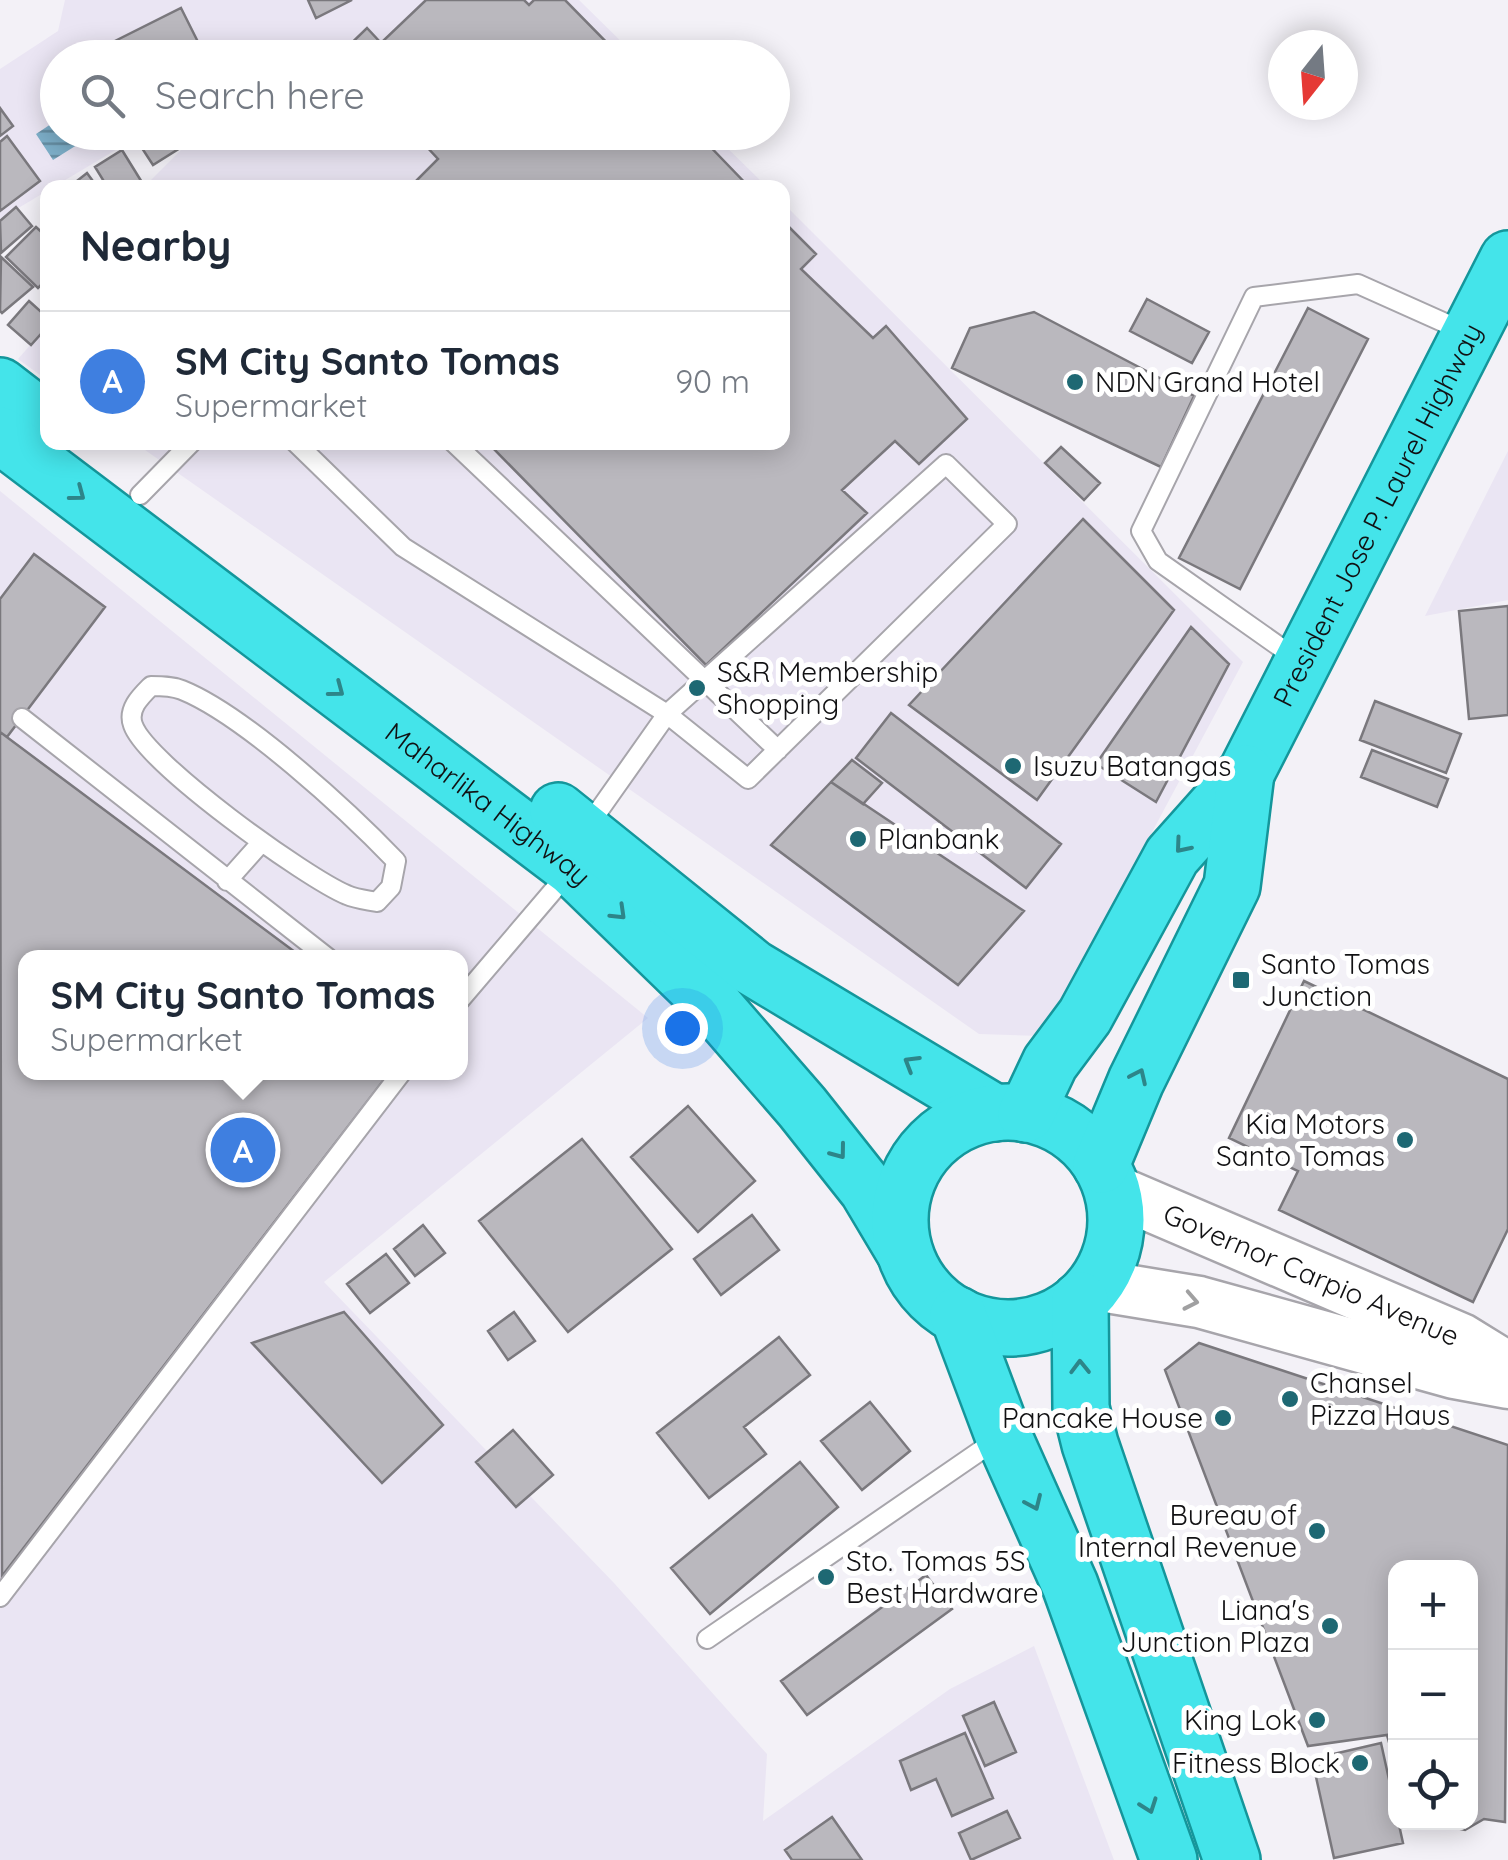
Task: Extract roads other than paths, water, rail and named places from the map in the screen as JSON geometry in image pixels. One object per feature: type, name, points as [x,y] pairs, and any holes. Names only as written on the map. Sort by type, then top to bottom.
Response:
[{"type":"highway","name":"President Jose P. Laurel Highway","points":[[1010,1113],[1085,1016],[1172,856],[1246,774],[1508,259]]},
{"type":"highway","points":[[0,386],[40,417]]},
{"type":"highway","name":"Maharlika Highway","points":[[0,435],[579,849],[753,968],[1010,1113]]},
{"type":"highway","name":"Maharlika Highway","points":[[82,450],[579,849],[802,1107],[867,1189],[904,1251]]},
{"type":"highway","name":"President Jose P. Laurel Highway","points":[[1106,1177],[1136,1081],[1232,886],[1246,774]]},
{"type":"highway","points":[[1088,1292],[1056,1317],[1022,1327],[990,1326],[958,1315],[922,1286],[904,1251],[901,1203],[912,1169],[933,1142],[953,1127],[1010,1113],[1070,1132],[1106,1177],[1114,1241],[1088,1292],[1081,1408],[1232,1860]]},
{"type":"highway","points":[[958,1315],[1003,1435],[1070,1584],[1168,1860]]},
{"type":"main road","name":"Governor Carpio Avenue","points":[[1106,1177],[1461,1340],[1508,1368]]},
{"type":"main road","name":"Governor Carpio Avenue","points":[[1088,1292],[1199,1302],[1454,1374],[1508,1383]]},
{"type":"lane","points":[[1303,664],[1158,561],[1141,532],[1254,298],[1358,284],[1468,334]]},
{"type":"lane","points":[[140,495],[184,450]]},
{"type":"lane","points":[[303,450],[403,547],[668,714],[748,780],[1007,524],[946,464],[668,714],[579,849],[468,990]]},
{"type":"lane","points":[[462,450],[778,750]]},
{"type":"lane","points":[[151,686],[178,688],[217,708],[353,817],[396,861],[390,886],[377,902],[348,896],[260,844],[164,761],[133,726],[132,712],[151,686]]},
{"type":"lane","points":[[22,718],[318,950]]},
{"type":"lane","points":[[227,881],[260,844]]},
{"type":"lane","points":[[0,1597],[396,1080]]},
{"type":"lane","points":[[707,1638],[1003,1435]]},
{"type":"water","points":[[46,150],[69,150],[53,160]]},
{"type":"place","name":"NDN Grand Hotel","points":[[1075,382]]},
{"type":"place","name":"S&R Membership Shopping","points":[[697,688]]},
{"type":"place","name":"Isuzu Batangas","points":[[1013,766]]},
{"type":"place","name":"Planbank","points":[[858,839]]},
{"type":"place","name":"Santo Tomas Junction","points":[[1241,980]]},
{"type":"place","name":"Kia Motors Santo Tomas","points":[[1405,1140]]},
{"type":"place","name":"SM City Santo Tomas","points":[[243,1150]]},
{"type":"place","name":"Chansel Pizza Haus","points":[[1290,1399]]},
{"type":"place","name":"Pancake House","points":[[1223,1418]]},
{"type":"place","name":"Bureau of Internal Revenue","points":[[1317,1531]]},
{"type":"place","name":"Sto. Tomas 5S Best Hardware","points":[[826,1577]]},
{"type":"place","name":"Liana's Junction Plaza","points":[[1330,1626]]},
{"type":"place","name":"King Lok","points":[[1317,1720]]},
{"type":"place","name":"Fitness Block","points":[[1360,1763]]}]
